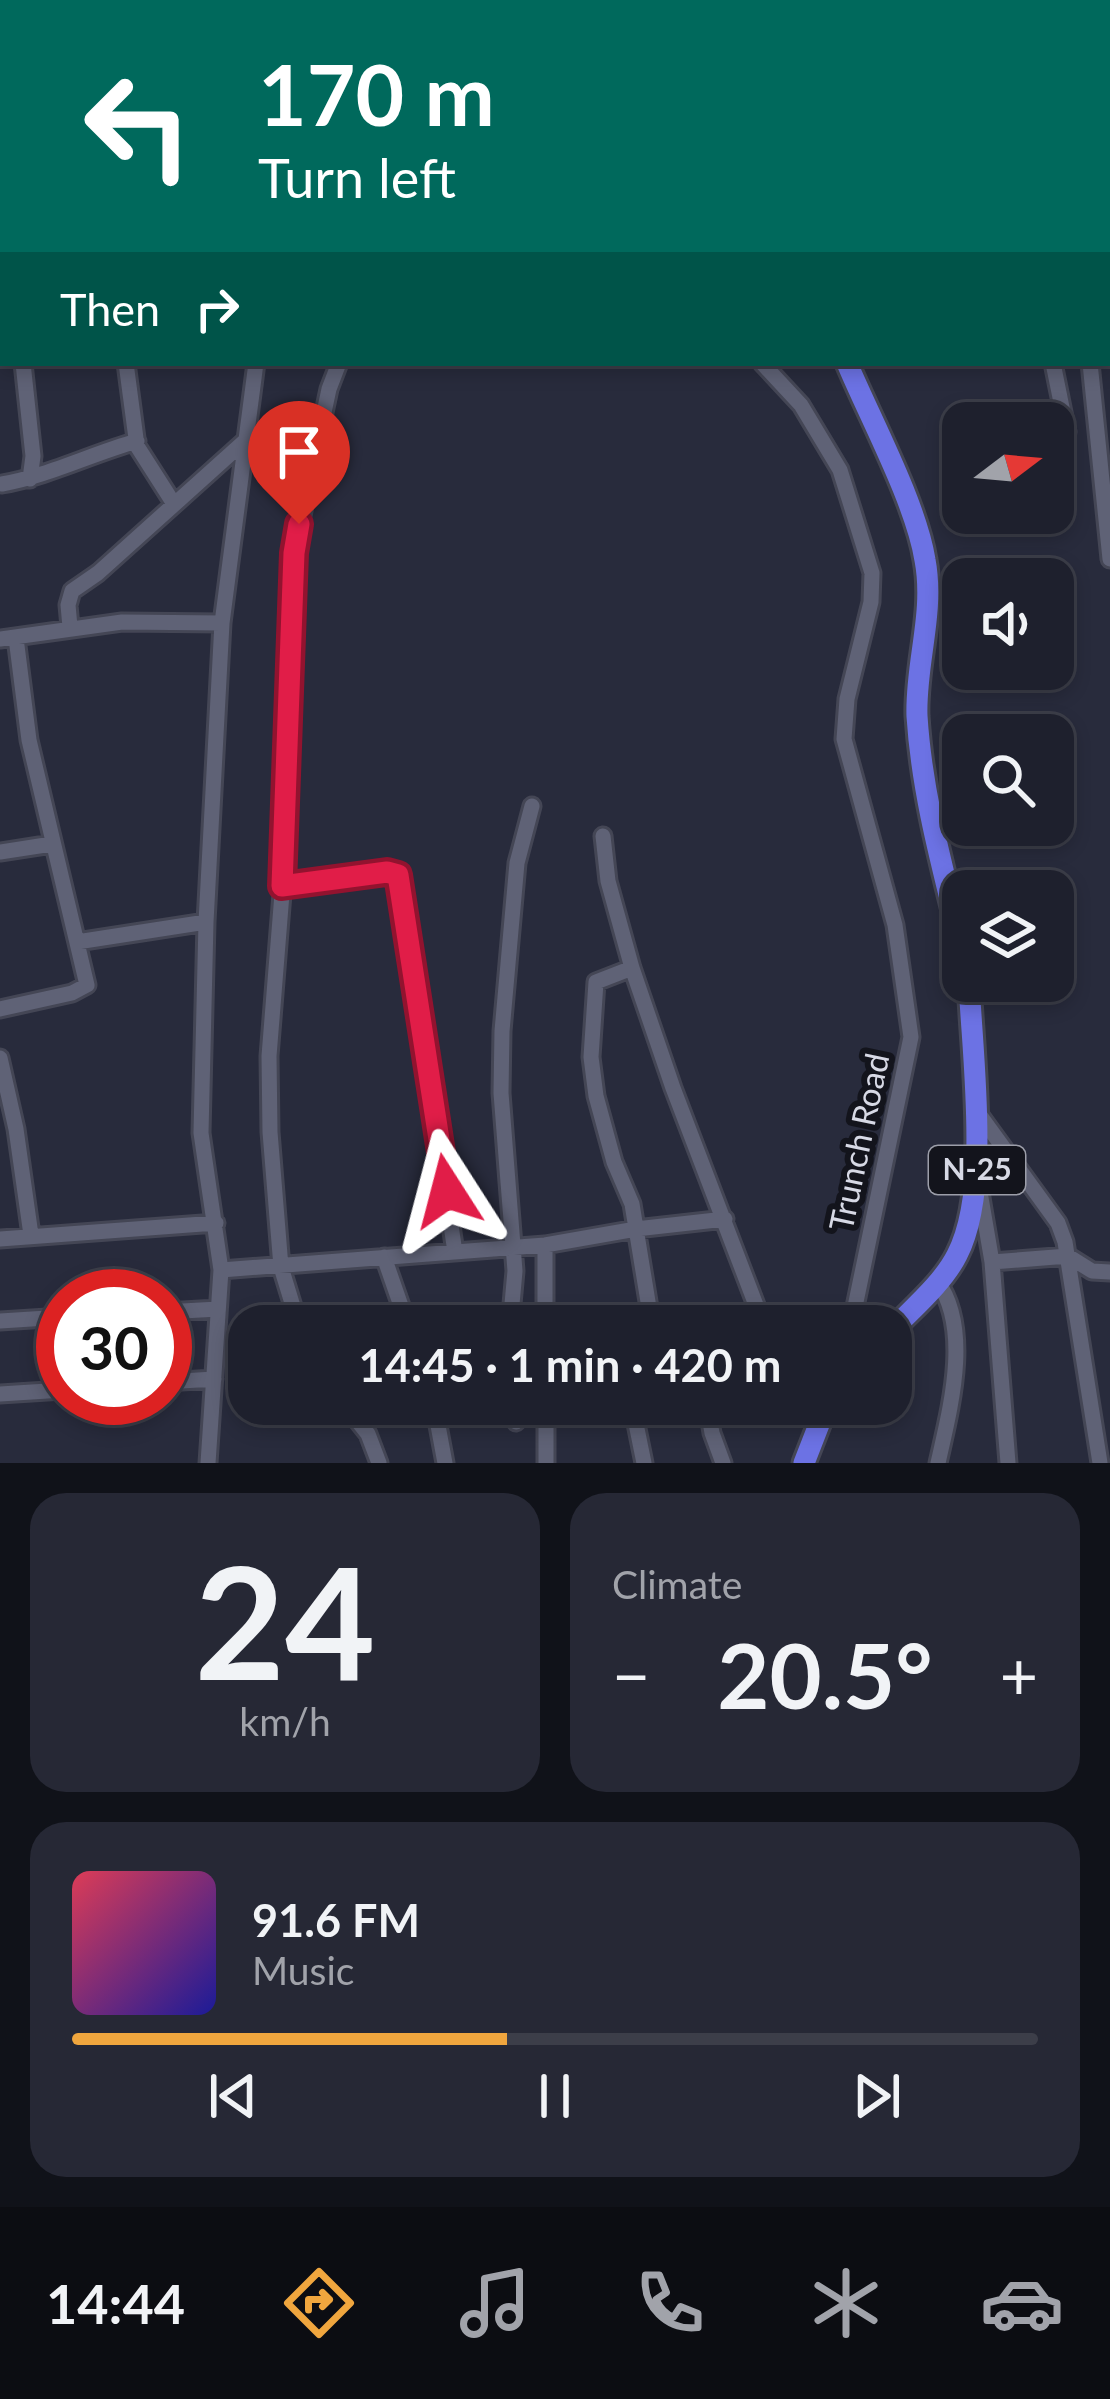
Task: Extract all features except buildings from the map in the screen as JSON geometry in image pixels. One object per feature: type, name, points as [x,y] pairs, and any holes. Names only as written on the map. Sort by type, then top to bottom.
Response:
[{"type":"highway","points":[[848,366],[925,558],[928,601],[918,727],[943,870]]},
{"type":"highway","name":"N-25","points":[[912,1308],[956,1259],[970,1227],[977,1178],[970,1002]]},
{"type":"highway","points":[[804,1463],[819,1425]]},
{"type":"street","points":[[22,366],[33,456],[30,479]]},
{"type":"street","points":[[126,366],[136,442],[144,462],[174,504]]},
{"type":"street","points":[[208,1463],[220,1270],[201,1133],[206,922],[223,623],[256,366]]},
{"type":"street","points":[[293,1305],[281,1267],[269,1088],[294,553],[338,366]]},
{"type":"street","name":"Trunch Road","points":[[765,366],[801,405],[840,470],[872,572],[872,602],[847,699],[844,739],[895,926],[911,1037],[855,1305]]},
{"type":"street","points":[[1054,366],[1061,402]]},
{"type":"street","points":[[1090,366],[1110,560]]},
{"type":"street","points":[[70,627],[72,591],[247,439]]},
{"type":"street","points":[[2,484],[30,479],[83,456],[136,442]]},
{"type":"street","points":[[0,1009],[87,985],[8,639],[33,631],[122,622],[223,623]]},
{"type":"street","points":[[511,1305],[514,1246],[501,1093],[502,1031],[517,863],[532,806]]},
{"type":"street","points":[[603,836],[608,881],[632,968],[756,1305]]},
{"type":"street","points":[[0,852],[52,844]]},
{"type":"street","points":[[282,886],[387,872],[398,875],[455,1252]]},
{"type":"street","points":[[77,942],[206,922]]},
{"type":"street","points":[[632,968],[596,982],[591,1057],[614,1162],[632,1204],[649,1305]]},
{"type":"street","points":[[0,1058],[8,1131],[31,1235]]},
{"type":"street","points":[[974,1107],[1058,1223],[1100,1463]]},
{"type":"street","points":[[977,1178],[992,1262],[1008,1463]]},
{"type":"street","points":[[220,1270],[545,1245],[725,1219]]},
{"type":"street","points":[[0,1238],[216,1223]]},
{"type":"street","points":[[545,1245],[545,1305]]},
{"type":"street","points":[[992,1262],[1067,1256],[1092,1271],[1110,1272]]},
{"type":"street","points":[[384,1257],[401,1305]]},
{"type":"street","points":[[937,1281],[951,1301],[954,1331],[952,1395],[938,1463]]},
{"type":"street","points":[[192,1310],[218,1309]]},
{"type":"street","points":[[0,1321],[36,1319]]},
{"type":"street","points":[[192,1380],[214,1378]]},
{"type":"street","points":[[0,1394],[36,1392]]},
{"type":"street","points":[[361,1425],[379,1463]]},
{"type":"street","points":[[438,1425],[446,1463]]},
{"type":"street","points":[[546,1425],[546,1463]]},
{"type":"street","points":[[636,1425],[644,1463]]},
{"type":"street","points":[[711,1425],[723,1463]]},
{"type":"route","points":[[299,524],[294,553],[282,886],[387,872],[398,875],[447,1191]]}]
